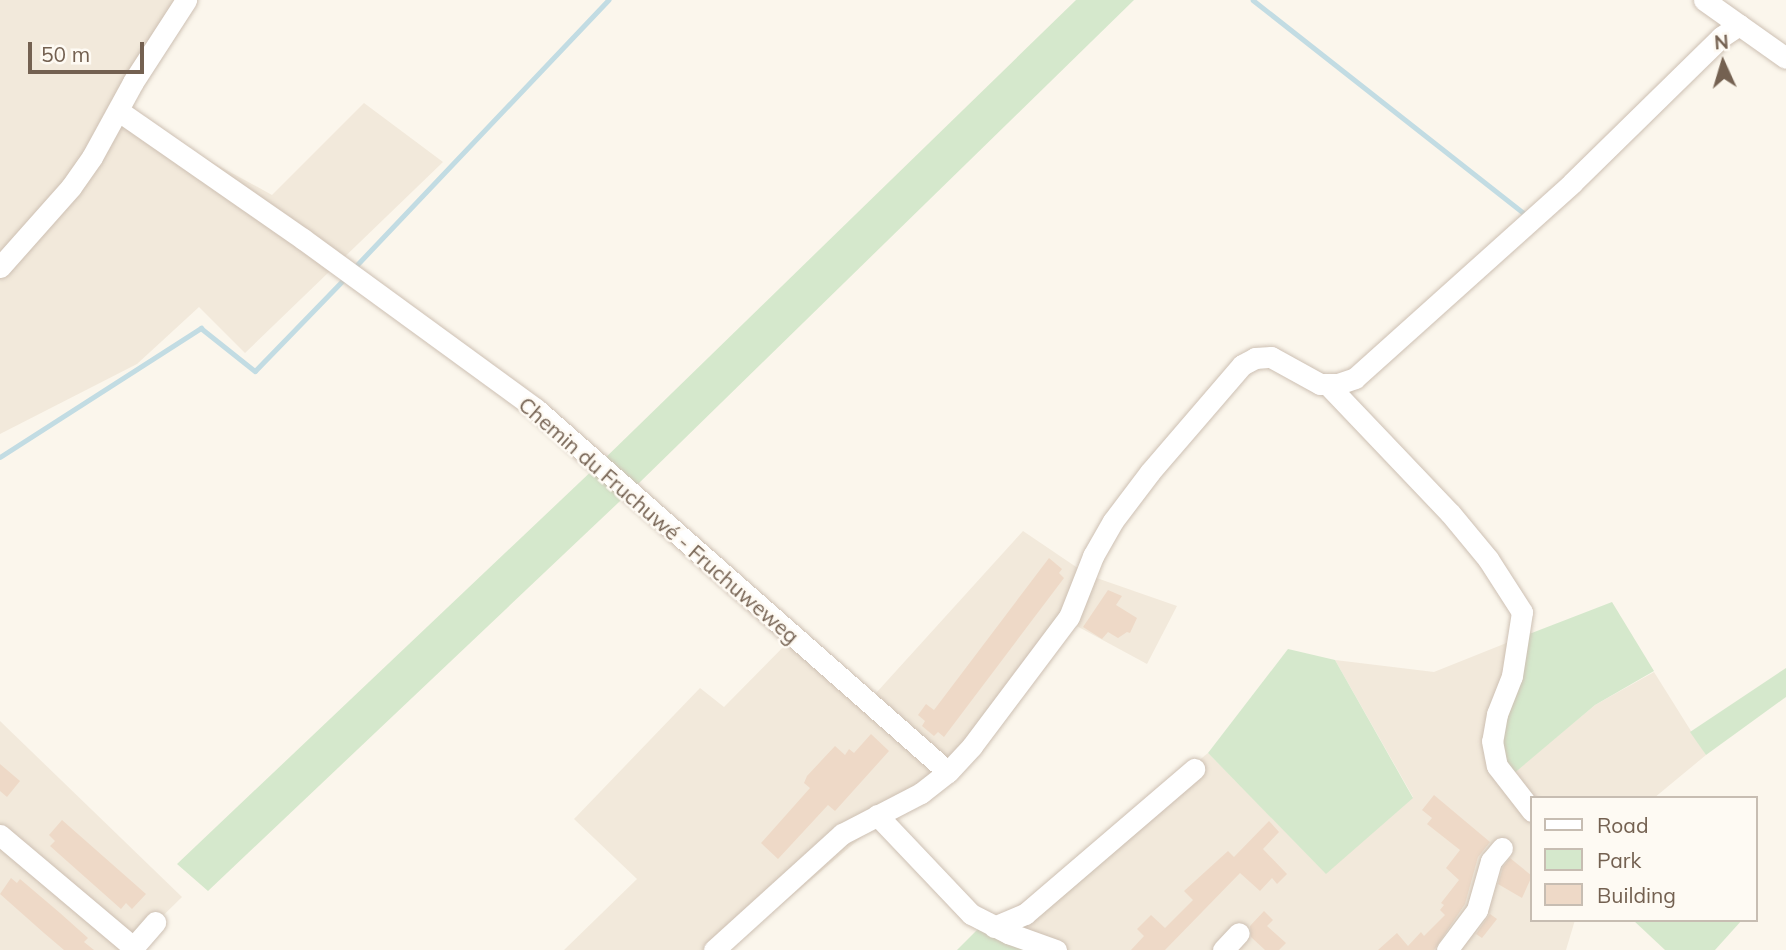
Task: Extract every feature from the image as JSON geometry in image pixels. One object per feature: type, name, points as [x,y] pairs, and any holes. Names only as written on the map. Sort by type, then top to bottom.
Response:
[{"type":"street","points":[[0,267],[71,187],[119,111],[133,82],[186,0]]},
{"type":"street","points":[[1704,0],[1786,58]]},
{"type":"street","points":[[714,950],[842,834],[921,793],[948,772],[1003,709],[1062,629],[1074,608],[1093,556],[1124,506],[1237,370],[1255,358],[1271,357],[1312,380],[1328,385],[1346,383],[1362,373],[1572,183],[1721,37],[1739,25]]},
{"type":"street","name":"Chemin du Fruchuwé - Fruchuweweg","points":[[119,111],[303,239],[536,409],[948,772]]},
{"type":"street","points":[[1328,385],[1450,513],[1488,559],[1522,612],[1512,676],[1497,714],[1492,741],[1497,765],[1530,808]]},
{"type":"street","points":[[994,927],[1024,914],[1194,769]]},
{"type":"street","points":[[877,815],[960,905],[994,927],[1056,950]]},
{"type":"street","points":[[0,835],[133,949],[155,922]]},
{"type":"street","points":[[1447,950],[1477,910],[1492,861],[1502,848]]},
{"type":"street","points":[[1223,950],[1240,933]]},
{"type":"shaded area","points":[[0,0],[185,0],[119,111],[272,195],[364,103],[443,162],[245,353],[199,307],[137,364],[0,434]]},
{"type":"shaded area","points":[[1023,531],[1088,575],[1177,606],[1147,664],[1073,624],[1010,712],[728,950],[564,950],[637,879],[574,819],[700,688],[724,707],[793,637],[867,703]]},
{"type":"shaded area","points":[[1519,638],[1506,779],[1595,705],[1654,672],[1706,755],[1656,796],[1530,796],[1530,922],[1574,922],[1566,950],[1044,950],[1005,914],[1044,887],[1208,753],[1326,873],[1413,797],[1335,660],[1434,672]]},
{"type":"shaded area","points":[[0,721],[182,897],[128,950],[0,950]]},
{"type":"green space","points":[[1076,0],[1134,0],[637,485],[208,891],[177,864],[599,464]]},
{"type":"green space","points":[[1612,602],[1654,671],[1595,705],[1506,780],[1497,714],[1519,638]]},
{"type":"green space","points":[[1288,649],[1335,660],[1413,798],[1326,874],[1208,753]]},
{"type":"green space","points":[[1786,668],[1786,697],[1706,755],[1690,732]]},
{"type":"green space","points":[[1635,922],[1740,922],[1715,950],[1665,950]]},
{"type":"green space","points":[[980,927],[1044,950],[957,950]]},
{"type":"building","points":[[1049,558],[1062,569],[1059,573],[1064,578],[944,737],[938,732],[934,736],[922,726],[925,721],[918,715],[926,704],[934,710]]},
{"type":"building","points":[[1108,590],[1122,596],[1116,605],[1137,618],[1130,633],[1118,638],[1108,632],[1102,639],[1083,627]]},
{"type":"building","points":[[871,734],[889,751],[835,811],[828,805],[778,859],[761,843],[810,788],[804,783],[807,776],[835,746],[845,755],[849,749],[854,753]]},
{"type":"building","points":[[0,764],[20,781],[7,797],[0,791]]},
{"type":"building","points":[[1434,795],[1490,842],[1478,857],[1465,904],[1434,950],[1378,950],[1397,933],[1408,946],[1421,932],[1424,936],[1445,915],[1440,910],[1444,905],[1441,903],[1459,880],[1446,868],[1460,850],[1427,824],[1432,818],[1422,810]]},
{"type":"building","points":[[62,820],[146,894],[132,909],[126,903],[121,909],[50,846],[55,841],[49,835]]},
{"type":"building","points":[[1269,821],[1279,832],[1263,849],[1287,874],[1277,884],[1272,878],[1260,891],[1240,873],[1165,950],[1131,950],[1144,936],[1137,929],[1151,915],[1165,928],[1193,900],[1184,891],[1228,851],[1234,857]]},
{"type":"building","points":[[1510,858],[1530,874],[1522,898],[1498,884],[1503,867]]},
{"type":"building","points":[[11,878],[17,883],[20,879],[60,913],[88,938],[84,942],[94,950],[64,950],[44,933],[0,894]]},
{"type":"building","points":[[1264,911],[1273,920],[1267,926],[1286,943],[1279,950],[1265,950],[1251,937],[1250,926]]},
{"type":"building","points":[[1490,914],[1497,919],[1482,938],[1476,934]]},
{"type":"waterway","points":[[353,269],[608,0]]},
{"type":"waterway","points":[[1253,0],[1526,215]]},
{"type":"waterway","points":[[0,457],[201,328],[255,371],[345,278]]}]
